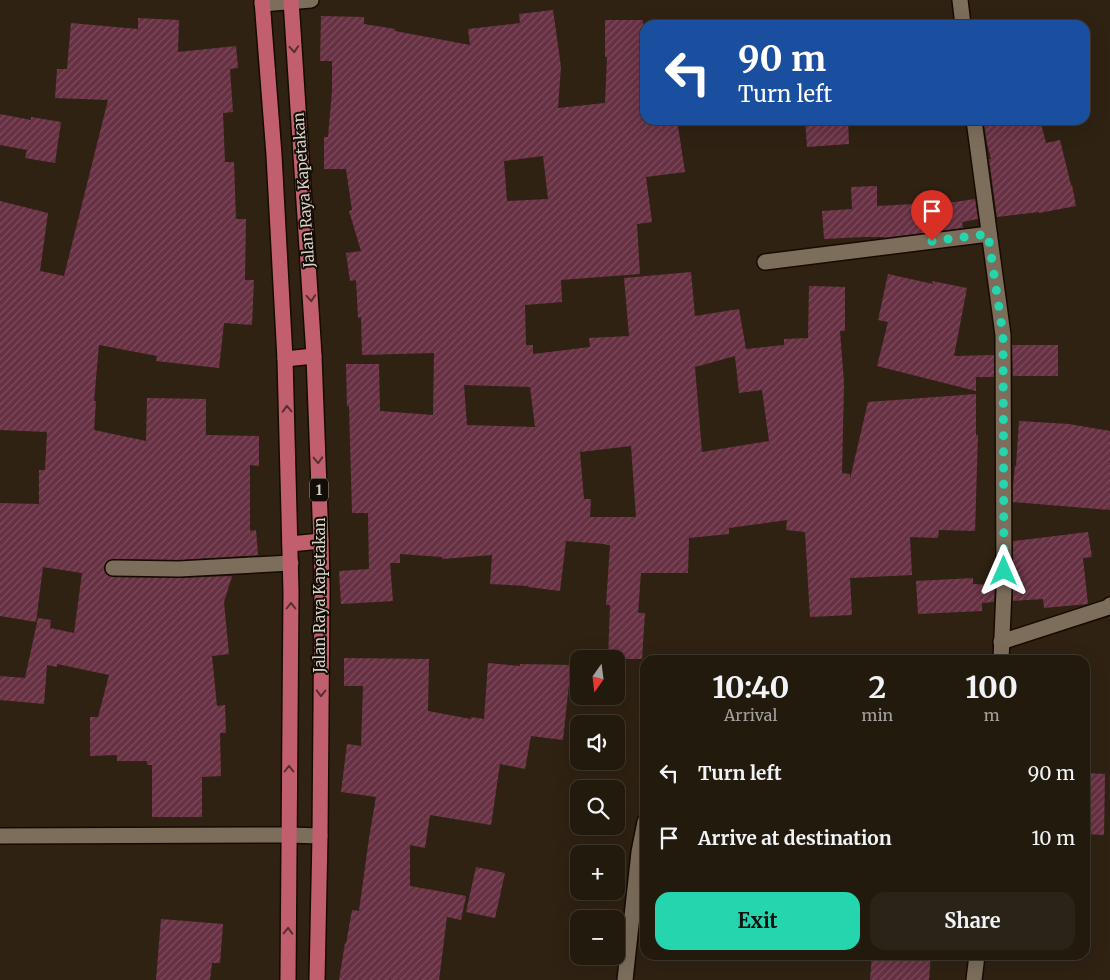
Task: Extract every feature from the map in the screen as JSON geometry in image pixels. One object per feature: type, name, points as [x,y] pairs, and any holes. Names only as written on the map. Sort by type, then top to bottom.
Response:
[{"type":"highway","name":"Jalan Raya Kapetakan","points":[[291,0],[314,356],[321,541],[320,836],[317,980]]},
{"type":"highway","name":"Jalan Raya Kapetakan","points":[[262,2],[274,155],[285,359],[290,544],[288,980]]},
{"type":"highway","points":[[285,359],[314,356]]},
{"type":"highway","points":[[290,544],[321,541]]},
{"type":"street","points":[[262,2],[311,0]]},
{"type":"street","points":[[960,0],[962,20]]},
{"type":"street","points":[[975,125],[1003,335],[1004,590],[1001,655]]},
{"type":"street","points":[[765,262],[988,234]]},
{"type":"street","points":[[113,568],[179,569],[290,563]]},
{"type":"street","points":[[1001,642],[1109,607],[1110,605]]},
{"type":"street","points":[[0,836],[320,836]]},
{"type":"street","points":[[625,980],[640,852]]},
{"type":"street","points":[[974,980],[976,960]]},
{"type":"building","points":[[553,10],[561,67],[558,108],[605,103],[607,57],[605,57],[605,20],[640,20],[640,125],[678,125],[685,172],[646,177],[652,222],[637,224],[640,274],[561,280],[562,302],[525,305],[526,345],[533,345],[533,354],[590,347],[589,338],[629,336],[624,278],[691,272],[695,316],[739,309],[746,349],[784,345],[784,339],[808,338],[809,286],[845,287],[845,331],[840,331],[844,383],[842,473],[850,474],[850,479],[868,402],[976,394],[976,435],[978,435],[975,531],[939,530],[938,538],[910,537],[912,575],[850,578],[852,615],[810,617],[805,532],[786,530],[787,520],[729,528],[729,534],[689,538],[688,573],[641,573],[638,613],[645,613],[642,655],[640,655],[640,659],[625,659],[625,650],[608,650],[610,605],[606,605],[610,545],[605,544],[566,541],[560,591],[528,586],[490,584],[492,555],[442,559],[442,557],[400,554],[400,563],[390,563],[393,601],[341,604],[339,571],[369,569],[368,513],[352,513],[346,364],[379,364],[380,411],[433,415],[434,353],[362,355],[361,317],[358,318],[356,280],[350,281],[346,253],[361,251],[349,211],[352,210],[346,169],[324,169],[324,137],[328,137],[332,91],[332,61],[320,61],[321,16],[364,17],[364,24],[470,45],[468,29],[520,23],[519,14]],"holes":[[[543,156],[548,199],[507,201],[504,161]],[[735,356],[739,393],[762,390],[769,441],[702,452],[695,367]],[[464,385],[530,387],[535,427],[467,425]],[[631,446],[636,517],[590,517],[591,499],[584,499],[580,452]]]},
{"type":"building","points":[[138,18],[179,20],[178,52],[236,46],[238,68],[230,69],[233,112],[223,113],[225,162],[234,162],[236,219],[246,219],[245,280],[254,280],[252,325],[224,323],[219,368],[156,361],[157,356],[99,345],[94,401],[96,401],[94,430],[146,441],[147,398],[206,399],[206,435],[259,436],[259,466],[250,465],[250,531],[256,530],[258,555],[179,560],[113,559],[108,560],[104,567],[105,573],[113,577],[179,578],[232,576],[224,602],[229,654],[212,656],[217,706],[225,705],[226,733],[220,733],[221,776],[202,777],[202,817],[152,817],[152,765],[147,765],[147,761],[117,761],[117,755],[90,756],[90,717],[98,717],[109,675],[57,664],[57,667],[47,665],[44,704],[0,700],[0,676],[25,678],[38,618],[51,620],[50,628],[74,633],[82,573],[43,567],[36,622],[0,616],[0,503],[39,504],[39,470],[45,470],[47,432],[0,430],[0,201],[48,213],[40,271],[64,276],[108,100],[55,98],[57,69],[67,69],[71,23],[138,29]]},
{"type":"building","points":[[0,114],[31,120],[31,117],[61,122],[55,163],[25,158],[27,150],[0,145]]},
{"type":"building","points":[[805,125],[848,125],[849,144],[807,147]]},
{"type":"building","points":[[984,125],[1041,125],[1046,143],[1060,140],[1076,206],[1039,213],[997,217],[989,159],[991,159]]},
{"type":"building","points":[[877,186],[877,206],[914,204],[914,208],[975,199],[978,219],[962,222],[963,228],[884,238],[824,239],[822,211],[852,209],[851,187]]},
{"type":"building","points":[[888,274],[933,284],[932,281],[967,288],[954,356],[994,355],[994,377],[976,377],[976,391],[877,366],[888,322],[878,320]]},
{"type":"building","points":[[1012,345],[1058,345],[1058,376],[1013,376]]},
{"type":"building","points":[[1019,421],[1069,424],[1110,431],[1110,510],[1013,502]]},
{"type":"building","points":[[1088,532],[1092,557],[1083,558],[1088,604],[1044,608],[1043,599],[1013,601],[1013,541]]},
{"type":"building","points":[[973,578],[973,584],[995,585],[994,602],[982,603],[982,611],[918,614],[916,581]]},
{"type":"building","points":[[344,658],[429,659],[428,711],[471,719],[471,717],[484,719],[488,663],[520,666],[520,664],[570,665],[563,740],[531,736],[525,769],[500,764],[491,825],[430,815],[425,848],[410,845],[410,886],[466,896],[461,920],[447,917],[439,980],[339,980],[352,910],[359,911],[376,797],[341,792],[347,744],[361,746],[363,686],[344,686]]},
{"type":"building","points":[[1090,773],[1105,774],[1104,835],[1090,834]]},
{"type":"building","points":[[476,867],[505,873],[495,918],[466,912]]},
{"type":"building","points":[[161,919],[223,924],[220,963],[212,963],[210,980],[156,980]]},
{"type":"building","points":[[872,960],[931,960],[929,980],[870,980]]},
{"type":"route","points":[[932,241],[988,234],[1003,335],[1004,571]]}]
